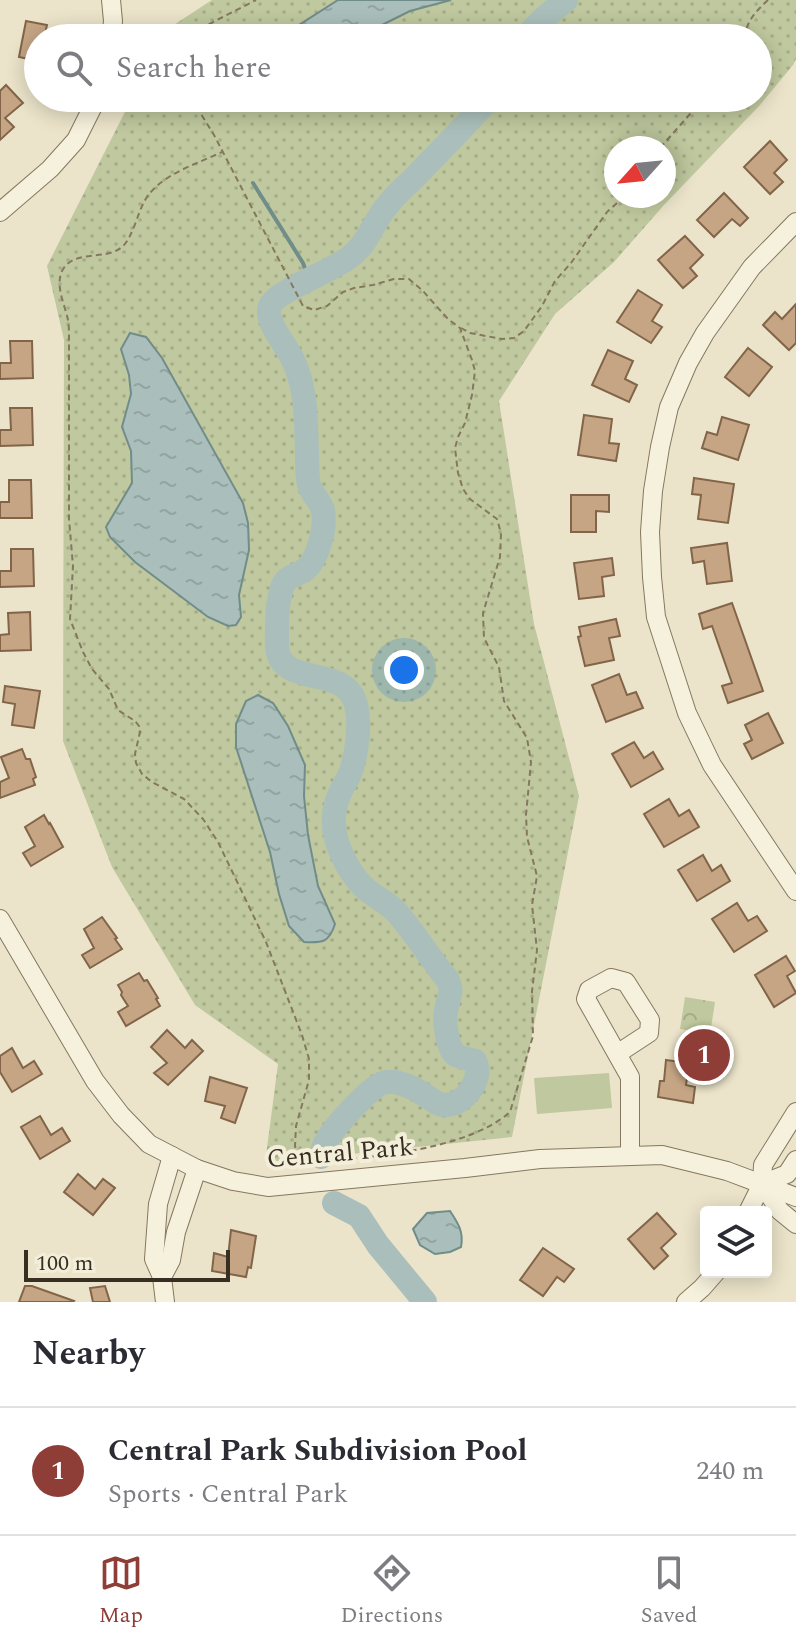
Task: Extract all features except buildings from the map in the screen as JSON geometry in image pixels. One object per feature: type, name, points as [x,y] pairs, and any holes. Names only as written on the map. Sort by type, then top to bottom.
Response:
[{"type":"street","points":[[111,0],[113,24]]},
{"type":"street","points":[[0,212],[50,169],[76,140],[90,112]]},
{"type":"street","points":[[796,222],[752,267],[705,333],[688,363],[669,407],[660,447],[650,532],[656,617],[687,713],[712,765],[796,891]]},
{"type":"street","name":"Central Park","points":[[0,919],[95,1081],[121,1115],[149,1144],[197,1169],[233,1181],[268,1187],[540,1159],[662,1155],[727,1171],[796,1197]]},
{"type":"street","points":[[617,1054],[630,1077],[630,1155]]},
{"type":"street","points":[[751,1206],[762,1184],[764,1162],[796,1112]]},
{"type":"street","points":[[165,1302],[162,1277],[154,1259],[158,1204],[172,1156]]},
{"type":"street","points":[[762,1184],[787,1174],[796,1160]]},
{"type":"street","points":[[162,1277],[171,1260],[176,1232],[197,1169]]},
{"type":"street","points":[[762,1184],[780,1211],[796,1224]]},
{"type":"street","points":[[686,1302],[711,1278]]},
{"type":"path","points":[[209,24],[256,0]]},
{"type":"path","points":[[747,24],[768,0]]},
{"type":"path","points":[[200,112],[303,306],[314,310],[327,306],[343,292],[354,288],[394,279],[409,279],[460,328],[502,339],[514,338],[524,331],[555,281],[612,208]]},
{"type":"path","points":[[671,136],[692,112]]},
{"type":"path","points":[[222,152],[160,184],[147,197],[125,245],[115,251],[69,261],[60,278],[69,339],[69,519],[73,566],[70,619],[83,652],[92,669],[109,689],[118,710],[139,726],[135,754],[142,774],[184,799],[203,819],[218,842],[266,942],[309,1059],[309,1080],[296,1126],[295,1146],[297,1154],[307,1163],[412,1149],[458,1140],[482,1131],[510,1112],[533,1036],[532,991],[537,950],[532,905],[537,876],[527,837],[526,815],[531,762],[527,738],[504,701],[499,667],[484,638],[483,613],[500,557],[501,533],[497,519],[470,499],[458,473],[455,448],[465,423],[475,371],[460,328]]},
{"type":"green space","points":[[212,0],[796,0],[796,59],[772,90],[772,24],[175,24]]},
{"type":"green space","points":[[125,112],[753,112],[676,192],[676,136],[604,136],[604,208],[661,208],[614,262],[555,314],[499,401],[534,624],[579,796],[512,1137],[265,1163],[278,1064],[195,1005],[112,867],[63,741],[64,340],[47,266]]},
{"type":"green space","points":[[685,997],[715,1002],[710,1034],[680,1029]]},
{"type":"green space","points":[[609,1073],[612,1108],[537,1114],[534,1078]]},
{"type":"water","points":[[338,0],[451,0],[410,11],[384,24],[301,24]]},
{"type":"water","points":[[130,333],[146,337],[162,358],[243,503],[248,523],[249,550],[239,595],[241,617],[236,625],[228,626],[208,617],[135,562],[110,537],[106,527],[132,483],[131,451],[122,427],[131,394],[121,349]]},
{"type":"water","points":[[258,695],[273,703],[288,726],[305,765],[308,835],[318,886],[335,924],[330,935],[320,942],[304,942],[289,926],[270,852],[236,747],[236,724],[246,701]]},
{"type":"water","points":[[699,1038],[715,1041],[710,1070],[705,1069],[704,1074],[699,1074],[699,1079],[692,1077]]},
{"type":"water","points":[[450,1211],[461,1232],[461,1247],[435,1254],[420,1245],[413,1229],[427,1213]]},
{"type":"waterway","points":[[538,24],[566,0]]},
{"type":"waterway","points":[[321,1157],[326,1142],[337,1126],[377,1086],[395,1082],[413,1088],[438,1103],[452,1104],[471,1089],[477,1068],[475,1061],[456,1055],[450,1047],[445,1021],[450,991],[447,979],[397,912],[358,881],[338,845],[334,828],[335,809],[351,771],[357,745],[358,715],[354,699],[347,689],[336,682],[298,672],[287,667],[280,658],[277,631],[283,585],[311,563],[321,541],[324,518],[322,507],[308,481],[306,419],[298,371],[273,326],[269,312],[270,306],[283,294],[343,262],[357,251],[392,199],[477,112]]},
{"type":"waterway","points":[[253,183],[303,263],[309,280]]},
{"type":"waterway","points":[[334,1203],[359,1216],[378,1245],[425,1302]]},
{"type":"place","name":"Central Park Subdivision Pool","points":[[704,1055]]}]
